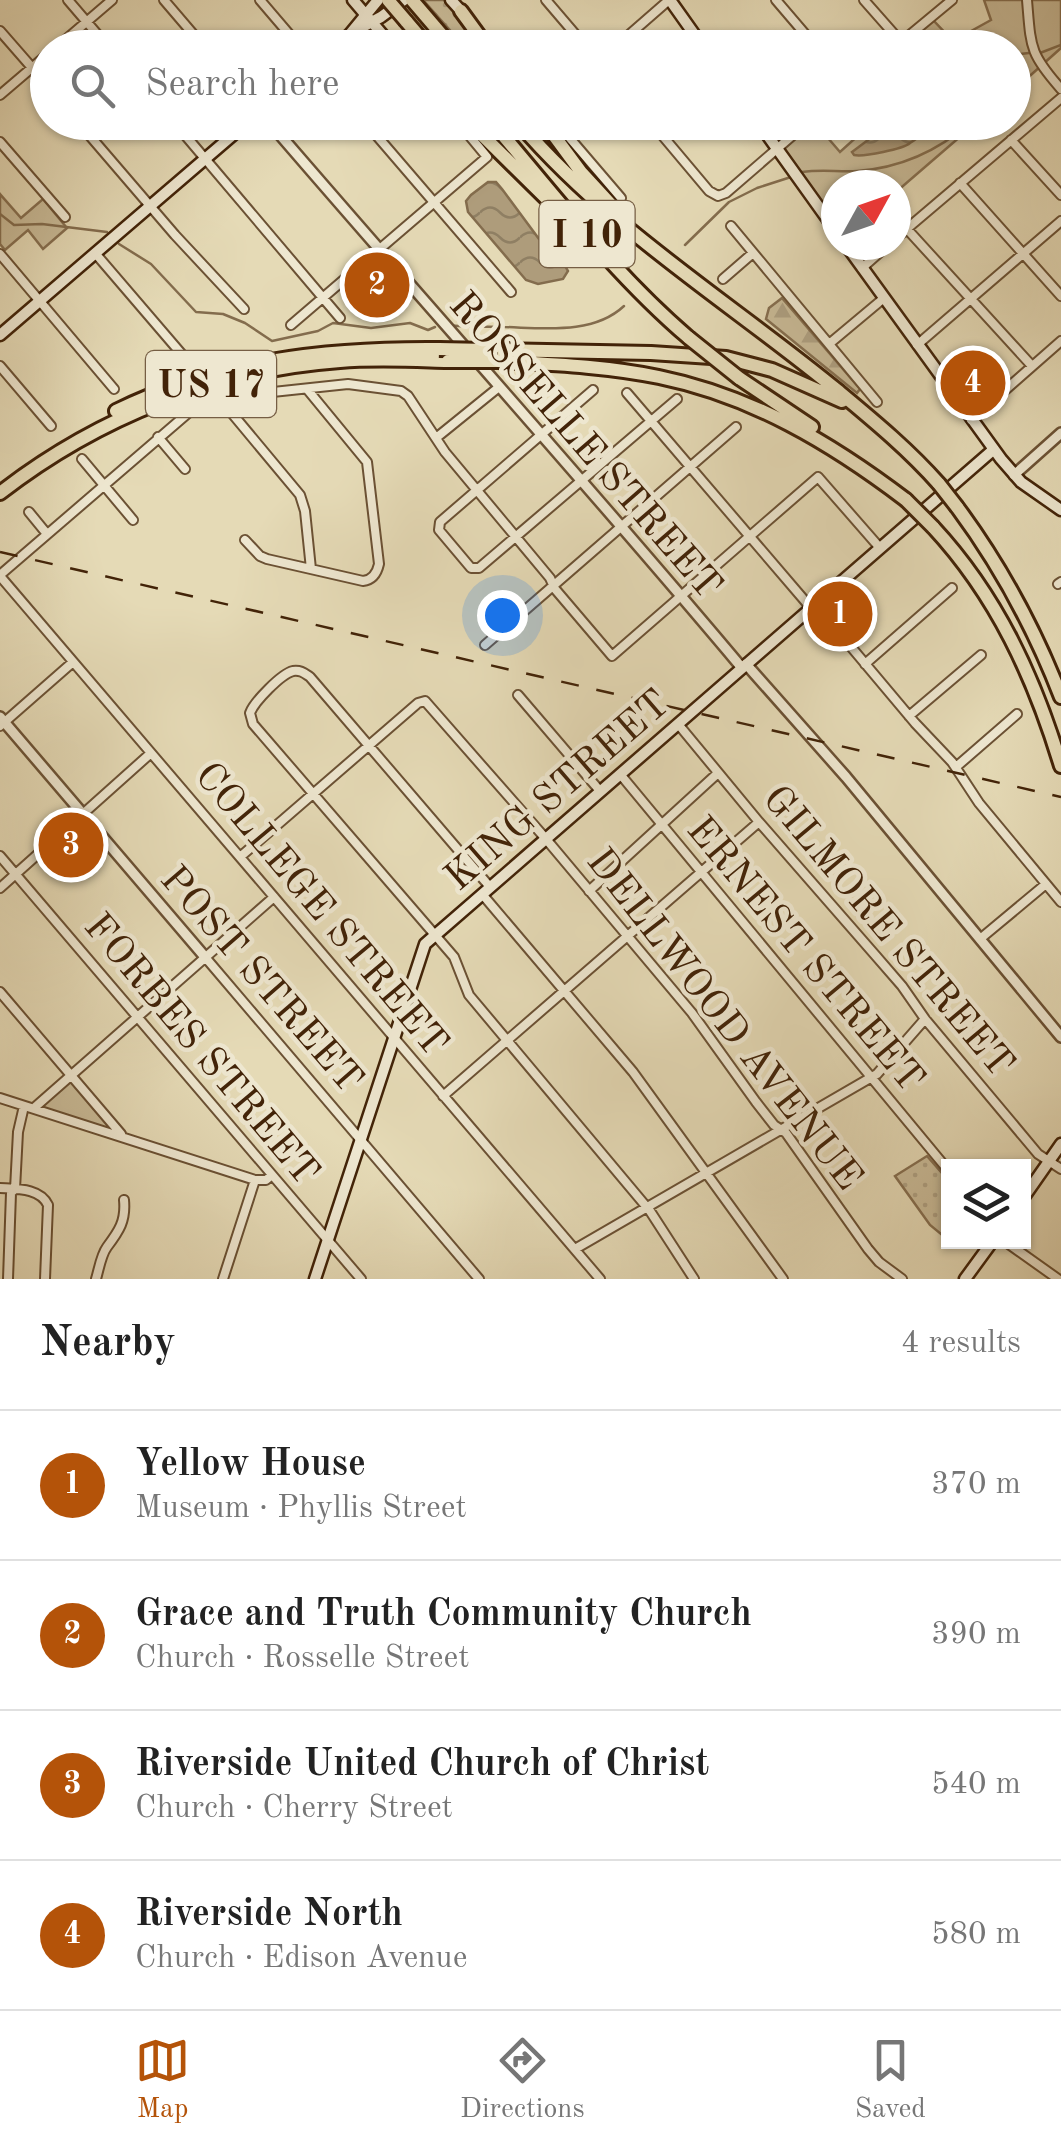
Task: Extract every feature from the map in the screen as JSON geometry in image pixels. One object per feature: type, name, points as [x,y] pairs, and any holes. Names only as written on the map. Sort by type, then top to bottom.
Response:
[{"type":"highway","points":[[388,0],[414,30]]},
{"type":"highway","points":[[416,4],[438,30]]},
{"type":"highway","points":[[461,12],[474,30]]},
{"type":"highway","points":[[487,140],[565,218],[590,237]]},
{"type":"highway","name":"I 10","points":[[507,140],[590,237],[689,338],[739,378],[856,458],[933,527],[976,580],[1010,635],[1041,704],[1061,766]]},
{"type":"highway","name":"I 10","points":[[535,140],[583,191],[866,414],[939,484],[982,543],[1015,598],[1061,698]]},
{"type":"highway","points":[[558,140],[600,194],[668,258]]},
{"type":"highway","name":"US 17","points":[[0,483],[98,420],[154,394],[214,374],[315,353],[439,349],[622,371],[718,393],[818,438],[906,500]]},
{"type":"highway","name":"US 17","points":[[0,493],[102,427],[171,397],[264,370],[342,360],[448,361],[493,356],[651,353],[726,358],[772,370],[866,414]]},
{"type":"main road","points":[[354,0],[379,30]]},
{"type":"main road","points":[[369,18],[378,0]]},
{"type":"main road","points":[[355,30],[404,0]]},
{"type":"main road","points":[[451,0],[461,12]]},
{"type":"main road","points":[[669,0],[691,30]]},
{"type":"main road","points":[[0,334],[227,140]]},
{"type":"main road","points":[[770,140],[821,210]]},
{"type":"main road","points":[[856,260],[993,450],[1032,491],[1061,510]]},
{"type":"main road","name":"KING STREET","points":[[315,1279],[425,944],[993,450]]},
{"type":"main road","points":[[1031,1186],[1061,1144]]},
{"type":"main road","points":[[965,1279],[987,1249]]},
{"type":"street","points":[[68,0],[94,30]]},
{"type":"street","points":[[76,30],[112,0]]},
{"type":"street","points":[[164,0],[189,30]]},
{"type":"street","points":[[260,0],[286,30]]},
{"type":"street","points":[[546,0],[571,30]]},
{"type":"street","points":[[635,30],[669,0]]},
{"type":"street","points":[[776,0],[802,30]]},
{"type":"street","points":[[864,0],[886,30]]},
{"type":"street","points":[[915,30],[952,0]]},
{"type":"street","points":[[1027,0],[1030,30]]},
{"type":"street","points":[[461,12],[478,30]]},
{"type":"street","points":[[0,31],[30,66]]},
{"type":"street","points":[[1031,36],[1038,62],[1061,89]]},
{"type":"street","points":[[0,95],[30,70]]},
{"type":"street","points":[[1031,123],[1061,98]]},
{"type":"street","points":[[93,140],[244,309]]},
{"type":"street","points":[[189,140],[340,318]]},
{"type":"street","name":"ROSSELLE STREET","points":[[283,140],[680,595],[846,777],[1061,1037]]},
{"type":"street","points":[[381,140],[510,292]]},
{"type":"street","points":[[291,324],[487,157],[473,140]]},
{"type":"street","points":[[572,140],[622,198]]},
{"type":"street","points":[[666,140],[718,196],[788,140]]},
{"type":"street","points":[[911,226],[1011,140],[1061,195]]},
{"type":"street","points":[[0,142],[65,217]]},
{"type":"street","points":[[960,183],[1061,296]]},
{"type":"street","points":[[917,344],[1061,221]]},
{"type":"street","points":[[731,226],[877,402]]},
{"type":"street","points":[[911,233],[1032,366]]},
{"type":"street","points":[[722,279],[754,253]]},
{"type":"street","points":[[0,254],[114,389]]},
{"type":"street","points":[[95,254],[191,365]]},
{"type":"street","points":[[862,268],[871,260]]},
{"type":"street","points":[[829,344],[884,298]]},
{"type":"street","points":[[971,420],[1061,341]]},
{"type":"street","points":[[0,366],[51,426]]},
{"type":"street","points":[[0,576],[194,408],[220,399],[360,384],[404,392],[445,452],[612,656],[818,477],[880,548]]},
{"type":"street","points":[[436,438],[499,386]]},
{"type":"street","points":[[244,540],[267,560],[358,580],[374,577],[379,564],[368,462],[306,389]]},
{"type":"street","points":[[593,390],[440,522],[439,530],[471,568],[479,568],[677,398]]},
{"type":"street","points":[[628,392],[749,536],[956,768],[979,803],[1061,902]]},
{"type":"street","points":[[220,399],[300,495],[311,569]]},
{"type":"street","points":[[484,645],[736,428]]},
{"type":"street","points":[[1014,475],[1061,433]]},
{"type":"street","points":[[158,437],[184,469]]},
{"type":"street","points":[[82,459],[134,520]]},
{"type":"street","points":[[29,512],[47,534]]},
{"type":"street","name":"COLLEGE STREET","points":[[0,576],[600,1279]]},
{"type":"street","points":[[865,664],[952,588]]},
{"type":"street","points":[[909,716],[981,655]]},
{"type":"street","points":[[2,721],[73,662]]},
{"type":"street","points":[[694,1279],[646,1206],[469,995],[454,958],[251,719],[255,702],[288,674],[306,673],[369,746],[640,1082],[783,1279]]},
{"type":"street","points":[[518,696],[600,791]]},
{"type":"street","name":"DELLWOOD AVENUE","points":[[369,746],[418,703],[425,702],[546,838],[702,1026],[756,1102],[786,1133],[868,1249],[902,1279]]},
{"type":"street","points":[[956,768],[1017,714]]},
{"type":"street","name":"POST STREET","points":[[2,721],[479,1279]]},
{"type":"street","name":"GILMORE STREET","points":[[678,724],[1038,1154],[1061,1169]]},
{"type":"street","points":[[240,857],[369,746]]},
{"type":"street","points":[[0,888],[151,753]]},
{"type":"street","name":"ERNEST STREET","points":[[620,774],[941,1162]]},
{"type":"street","points":[[589,891],[718,774]]},
{"type":"street","points":[[443,1096],[759,822]]},
{"type":"street","name":"FORBES STREET","points":[[0,856],[361,1279]]},
{"type":"street","points":[[980,939],[1046,884]]},
{"type":"street","points":[[8,1279],[5,1225],[15,1189],[18,1132],[30,1107],[71,1076],[274,898]]},
{"type":"street","points":[[0,992],[124,1137]]},
{"type":"street","points":[[574,1249],[876,1074],[924,1019]]},
{"type":"street","points":[[0,1098],[255,1180],[266,1180],[272,1175]]},
{"type":"street","points":[[223,1279],[255,1180]]},
{"type":"street","points":[[0,1188],[39,1193],[48,1204],[45,1279]]},
{"type":"street","points":[[96,1279],[106,1248],[116,1239],[120,1228],[124,1200]]},
{"type":"street","points":[[1016,1249],[1058,1279]]},
{"type":"street","points":[[584,1279],[593,1271]]},
{"type":"green space","points":[[423,0],[444,0],[470,30],[450,30]]},
{"type":"green space","points":[[984,0],[1061,0],[1061,48],[1031,75],[1031,30],[973,30],[991,20]]},
{"type":"green space","points":[[932,19],[942,30],[919,30]]},
{"type":"green space","points":[[791,140],[830,140],[840,152],[853,140],[956,140],[911,179],[911,170],[821,170],[821,204],[781,149]]},
{"type":"green space","points":[[0,194],[21,218],[43,199],[67,228],[43,249],[28,230],[5,250],[0,244]]},
{"type":"green space","points":[[782,298],[860,389],[857,393],[766,319],[769,308]]},
{"type":"green space","points":[[71,1080],[111,1128],[111,1130],[40,1107]]},
{"type":"green space","points":[[927,1156],[941,1172],[941,1234],[930,1225],[895,1176]]},
{"type":"water","points":[[868,140],[913,140],[874,154],[852,152]]},
{"type":"water","points":[[488,182],[496,182],[539,239],[559,257],[568,271],[563,279],[538,284],[526,280],[468,212],[466,201]]},
{"type":"waterway","points":[[1040,53],[1061,45]]},
{"type":"waterway","points":[[802,172],[873,169],[904,162],[946,140]]},
{"type":"waterway","points":[[685,245],[729,202],[791,177]]},
{"type":"waterway","points":[[0,214],[14,225],[42,224],[107,232]]},
{"type":"waterway","points":[[119,244],[151,264],[196,312],[223,314],[272,341],[318,331],[333,323],[371,328],[410,323],[428,330],[435,327]]},
{"type":"waterway","points":[[449,325],[567,328],[598,322],[624,306]]},
{"type":"railway","points":[[0,552],[1061,797]]},
{"type":"place","name":"Grace and Truth Community Church","points":[[377,285]]},
{"type":"place","name":"Riverside North","points":[[973,383]]},
{"type":"place","name":"Yellow House","points":[[840,614]]},
{"type":"place","name":"Riverside United Church of Christ","points":[[71,845]]}]
